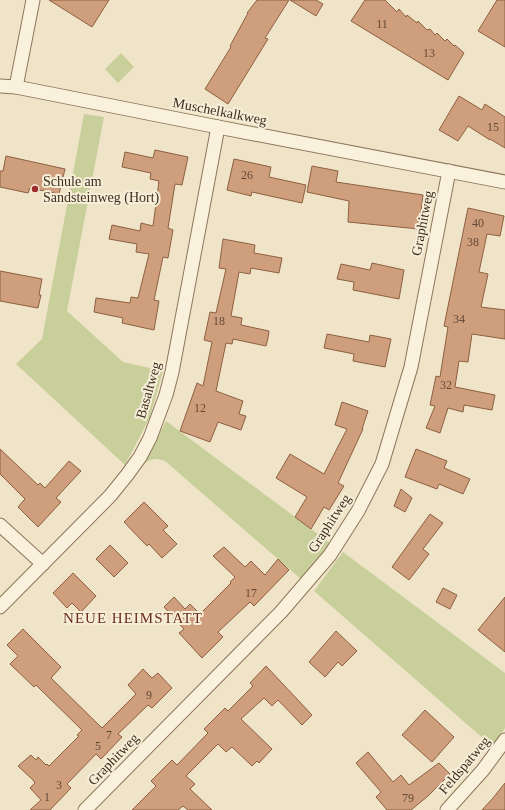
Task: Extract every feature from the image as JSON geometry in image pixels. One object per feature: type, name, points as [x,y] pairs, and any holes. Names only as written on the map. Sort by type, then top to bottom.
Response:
[{"type":"street","points":[[16,86],[33,0]]},
{"type":"street","name":"Muschelkalkweg","points":[[0,86],[16,86],[218,127],[505,182]]},
{"type":"street","name":"Basaltweg","points":[[0,607],[110,496],[127,475],[146,444],[160,414],[172,372],[218,127]]},
{"type":"street","name":"Graphitweg","points":[[85,810],[281,612],[330,555],[358,511],[382,464],[411,367],[449,171]]},
{"type":"street","points":[[0,525],[43,564]]},
{"type":"street","name":"Feldspatweg","points":[[447,810],[483,770],[505,740]]},
{"type":"green space","points":[[121,53],[134,67],[118,83],[105,69]]},
{"type":"green space","points":[[84,114],[104,117],[67,311],[123,362],[163,371],[150,417],[125,465],[16,364],[42,339]]},
{"type":"green space","points":[[166,421],[330,543],[302,580],[165,461],[154,459],[144,464]]},
{"type":"green space","points":[[343,552],[505,673],[505,728],[493,747],[314,591]]},
{"type":"building","points":[[49,0],[109,0],[92,27]]},
{"type":"building","points":[[257,0],[289,0],[265,38],[268,39],[228,104],[205,89],[231,47],[230,46],[247,13]]},
{"type":"building","points":[[290,0],[316,0],[323,4],[316,16]]},
{"type":"building","points":[[365,0],[385,0],[397,12],[399,9],[406,17],[407,15],[417,23],[418,21],[427,30],[430,29],[435,35],[437,33],[445,41],[447,39],[464,53],[448,80],[351,21]]},
{"type":"building","points":[[497,0],[505,0],[505,47],[478,31]]},
{"type":"building","points":[[459,96],[482,110],[485,104],[505,117],[505,148],[468,126],[458,141],[439,130]]},
{"type":"building","points":[[155,150],[188,157],[182,185],[175,184],[168,228],[173,230],[168,258],[163,257],[154,300],[159,301],[154,330],[122,323],[123,318],[94,312],[96,298],[130,303],[131,297],[138,298],[149,254],[136,252],[137,244],[109,239],[112,225],[140,231],[141,223],[153,226],[159,181],[150,179],[151,173],[122,167],[125,152],[153,158]]},
{"type":"building","points":[[6,156],[65,169],[59,194],[30,188],[28,193],[0,187],[0,171],[3,171]]},
{"type":"building","points":[[234,159],[271,167],[269,177],[306,185],[302,203],[252,192],[251,196],[227,190]]},
{"type":"building","points":[[312,166],[338,171],[336,182],[423,195],[419,229],[348,222],[349,201],[307,192]]},
{"type":"building","points":[[468,208],[504,216],[500,236],[487,234],[479,272],[488,274],[481,307],[505,310],[505,339],[472,334],[468,362],[459,361],[455,387],[495,395],[492,410],[464,405],[463,412],[448,408],[440,433],[426,428],[435,406],[430,405],[436,376],[440,377],[448,327],[444,326]]},
{"type":"building","points":[[223,239],[255,245],[254,253],[282,258],[279,273],[251,268],[250,274],[239,272],[231,316],[242,318],[241,325],[269,331],[268,338],[266,346],[233,339],[232,344],[226,343],[216,391],[243,401],[239,414],[246,416],[241,430],[218,422],[210,442],[180,431],[197,383],[203,386],[212,342],[204,340],[210,312],[216,313],[226,269],[219,268]]},
{"type":"building","points":[[372,263],[404,270],[399,299],[353,290],[354,282],[337,279],[341,264],[370,270]]},
{"type":"building","points":[[0,271],[42,279],[38,308],[0,301]]},
{"type":"building","points":[[327,334],[369,342],[370,335],[391,339],[385,367],[353,361],[354,354],[324,348]]},
{"type":"building","points":[[342,402],[368,411],[363,429],[338,483],[344,486],[329,510],[324,507],[311,529],[295,517],[307,497],[276,478],[290,454],[324,474],[347,429],[335,425]]},
{"type":"building","points":[[0,449],[38,485],[40,483],[45,488],[69,461],[81,471],[56,498],[61,502],[38,527],[18,507],[25,499],[0,474]]},
{"type":"building","points":[[416,449],[447,461],[444,468],[470,479],[463,494],[439,484],[437,489],[405,477]]},
{"type":"building","points":[[401,489],[412,498],[405,512],[394,506]]},
{"type":"building","points":[[144,502],[168,526],[163,530],[177,544],[162,558],[149,544],[147,546],[124,522]]},
{"type":"building","points":[[430,514],[443,523],[423,549],[429,554],[409,580],[392,567]]},
{"type":"building","points":[[110,545],[128,563],[114,577],[96,559]]},
{"type":"building","points":[[224,547],[245,567],[251,561],[265,575],[278,559],[289,570],[254,606],[250,602],[218,632],[223,637],[202,658],[179,633],[184,629],[164,607],[174,597],[185,609],[190,604],[200,614],[231,583],[230,582],[235,577],[213,556]]},
{"type":"building","points":[[73,573],[96,596],[81,612],[72,603],[67,608],[53,593]]},
{"type":"building","points":[[443,588],[457,595],[450,609],[436,602]]},
{"type":"building","points":[[505,597],[505,652],[478,630]]},
{"type":"building","points":[[23,629],[61,667],[51,678],[102,728],[136,694],[128,685],[143,669],[152,678],[158,673],[172,688],[152,708],[148,705],[118,734],[122,737],[101,759],[96,754],[67,784],[71,788],[50,810],[30,810],[41,800],[30,788],[35,783],[33,780],[18,766],[31,755],[36,760],[38,757],[49,766],[79,736],[77,735],[82,730],[36,685],[34,687],[10,664],[18,656],[7,645]]},
{"type":"building","points":[[336,631],[357,651],[342,666],[338,662],[325,677],[309,662]]},
{"type":"building","points":[[266,666],[312,715],[302,725],[278,700],[272,706],[264,698],[241,719],[272,749],[259,763],[257,761],[252,766],[232,747],[226,752],[218,744],[186,776],[195,784],[190,789],[212,810],[188,810],[183,806],[178,810],[132,810],[156,786],[151,781],[172,760],[177,765],[208,733],[204,729],[225,708],[228,711],[253,686],[250,683]]},
{"type":"building","points":[[425,710],[454,737],[432,762],[402,735]]},
{"type":"building","points":[[368,752],[393,782],[401,775],[409,785],[439,763],[450,774],[428,796],[411,810],[387,810],[376,797],[381,792],[356,763]]},
{"type":"building","points":[[505,783],[505,810],[482,810],[493,798]]},
{"type":"place","name":"Schule am Sandsteinweg (Hort)","points":[[35,189]]},
{"type":"district","name":"NEUE HEIMSTATT","points":[[133,618]]}]
